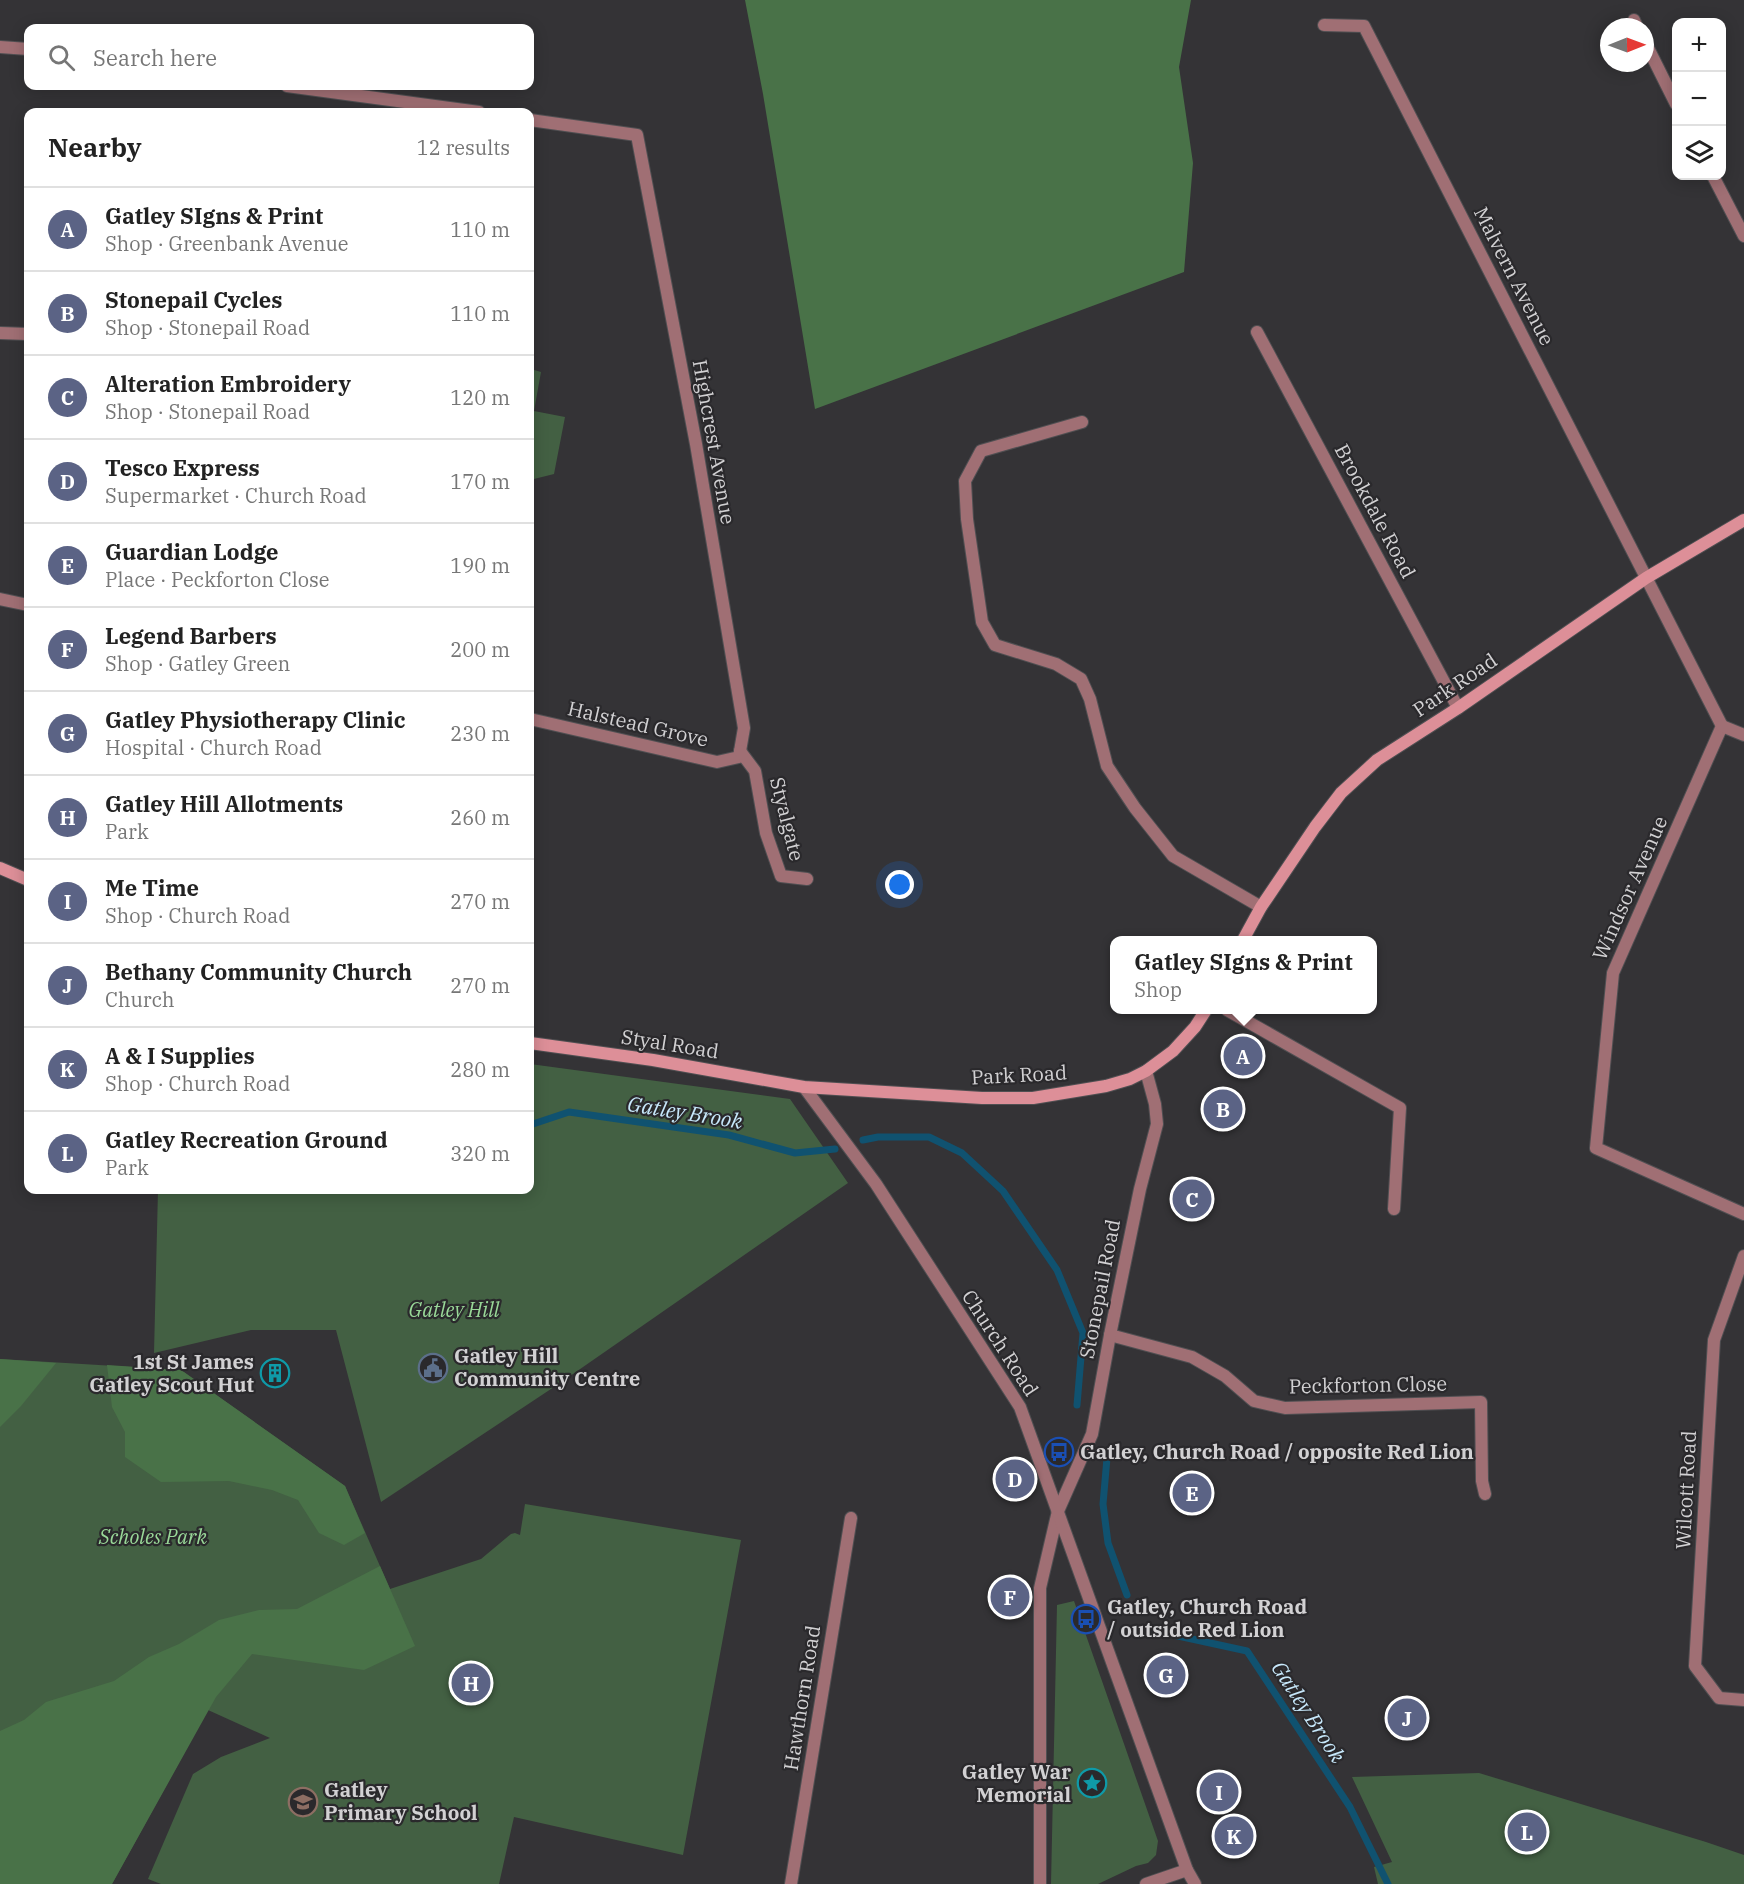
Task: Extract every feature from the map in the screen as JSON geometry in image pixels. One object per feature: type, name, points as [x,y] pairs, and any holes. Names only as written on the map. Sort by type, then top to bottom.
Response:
[{"type":"main road","name":"Park Road","points":[[1245,936],[1261,907],[1315,827],[1341,793],[1377,760],[1458,708],[1646,578],[1744,520]]},
{"type":"main road","points":[[0,868],[24,878]]},
{"type":"main road","name":"Park Road","points":[[804,1087],[982,1098],[1033,1098],[1106,1086],[1130,1079],[1146,1071],[1173,1051],[1203,1014]]},
{"type":"main road","name":"Styal Road","points":[[534,1044],[653,1060],[804,1087]]},
{"type":"street","name":"Malvern Avenue","points":[[1324,26],[1364,26],[1646,578]]},
{"type":"street","points":[[0,48],[24,49]]},
{"type":"street","points":[[1654,59],[1672,94]]},
{"type":"street","points":[[317,90],[449,108]]},
{"type":"street","name":"Highcrest Avenue","points":[[534,121],[637,135],[696,444],[744,729],[739,754]]},
{"type":"street","points":[[1715,180],[1744,236]]},
{"type":"street","name":"Brookdale Road","points":[[1257,332],[1458,708]]},
{"type":"street","points":[[0,333],[24,334]]},
{"type":"street","points":[[1082,422],[981,451],[965,481],[967,519],[982,622],[995,645],[1056,664],[1081,679],[1090,699],[1107,766],[1173,856],[1261,907]]},
{"type":"street","points":[[1646,578],[1722,726],[1744,735]]},
{"type":"street","points":[[0,599],[24,604]]},
{"type":"street","name":"Halstead Grove","points":[[534,720],[717,762],[739,754]]},
{"type":"street","name":"Windsor Avenue","points":[[1722,726],[1613,973],[1596,1148],[1744,1214]]},
{"type":"street","name":"Styalgate","points":[[739,754],[755,771],[766,832],[781,876],[807,879]]},
{"type":"street","points":[[1234,1014],[1400,1108],[1394,1209]]},
{"type":"street","name":"Stonepail Road","points":[[1040,1884],[1040,1588],[1058,1511],[1092,1434],[1140,1189],[1157,1124],[1155,1104],[1146,1071]]},
{"type":"street","name":"Church Road","points":[[804,1087],[876,1184],[1020,1407],[1187,1870],[1195,1884]]},
{"type":"street","name":"Wilcott Road","points":[[1744,1256],[1714,1340],[1695,1666],[1719,1698],[1744,1700]]},
{"type":"street","name":"Peckforton Close","points":[[1110,1335],[1192,1357],[1225,1376],[1254,1401],[1285,1408],[1480,1402],[1482,1480],[1485,1494]]},
{"type":"street","name":"Hawthorn Road","points":[[790,1884],[851,1518]]},
{"type":"street","points":[[1146,1884],[1187,1870]]},
{"type":"green space","points":[[745,0],[1191,0],[1179,67],[1193,163],[1184,272],[815,409],[763,94]]},
{"type":"green space","points":[[534,370],[541,372],[534,411]]},
{"type":"green space","points":[[534,411],[565,417],[554,474],[534,479]]},
{"type":"green space","name":"Gatley Hill","points":[[534,1065],[790,1099],[848,1183],[560,1383],[381,1502],[336,1330],[251,1330],[154,1353],[158,1194],[534,1194]]},
{"type":"green space","name":"Scholes Park","points":[[0,1359],[181,1370],[345,1486],[390,1589],[481,1559],[511,1534],[520,1535],[525,1504],[741,1540],[683,1855],[514,1817],[499,1884],[161,1884],[148,1879],[193,1774],[221,1757],[270,1738],[208,1710],[112,1884],[0,1884]]},
{"type":"green space","points":[[0,1359],[56,1363],[21,1406],[0,1427]]},
{"type":"green space","points":[[107,1365],[181,1370],[345,1486],[365,1533],[344,1545],[319,1533],[298,1500],[272,1490],[229,1481],[161,1482],[125,1457],[125,1432],[112,1407]]},
{"type":"green space","points":[[380,1566],[415,1646],[364,1670],[252,1654],[216,1697],[112,1884],[0,1884],[0,1731],[24,1720],[46,1702],[114,1681],[149,1657],[179,1644],[219,1620],[259,1610],[297,1609]]},
{"type":"green space","points":[[1074,1601],[1158,1841],[1156,1855],[1148,1863],[1136,1866],[1098,1884],[1051,1884],[1057,1605]]},
{"type":"green space","points":[[1479,1773],[1744,1855],[1744,1884],[1378,1884],[1374,1867],[1392,1862],[1352,1777]]},
{"type":"waterway","name":"Gatley Brook","points":[[534,1124],[569,1112],[729,1135],[795,1153],[835,1149]]},
{"type":"waterway","name":"Gatley Brook","points":[[863,1140],[878,1137],[929,1137],[962,1153],[1003,1191],[1057,1270],[1083,1333],[1077,1405]]},
{"type":"waterway","name":"Gatley Brook","points":[[1107,1458],[1103,1504],[1108,1543],[1127,1595]]},
{"type":"waterway","name":"Gatley Brook","points":[[1146,1629],[1247,1651],[1350,1807],[1388,1884]]},
{"type":"place","name":"Gatley SIgns & Print","points":[[1243,1056]]},
{"type":"place","name":"Stonepail Cycles","points":[[1223,1109]]},
{"type":"place","name":"Alteration Embroidery","points":[[1192,1199]]},
{"type":"place","name":"Gatley Hill Community Centre","points":[[433,1368]]},
{"type":"place","name":"1st St James Gatley Scout Hut","points":[[275,1373]]},
{"type":"place","name":"Gatley, Church Road / opposite Red Lion","points":[[1059,1452]]},
{"type":"place","name":"Tesco Express","points":[[1015,1479]]},
{"type":"place","name":"Guardian Lodge","points":[[1192,1493]]},
{"type":"place","name":"Legend Barbers","points":[[1010,1597]]},
{"type":"place","name":"Gatley, Church Road / outside Red Lion","points":[[1086,1619]]},
{"type":"place","name":"Gatley Physiotherapy Clinic","points":[[1166,1675]]},
{"type":"place","name":"Gatley Hill Allotments","points":[[471,1683]]},
{"type":"place","name":"Bethany Community Church","points":[[1407,1718]]},
{"type":"place","name":"Gatley War Memorial","points":[[1092,1783]]},
{"type":"place","name":"Me Time","points":[[1219,1792]]},
{"type":"place","name":"Gatley Primary School","points":[[303,1802]]},
{"type":"place","name":"Gatley Recreation Ground","points":[[1527,1832]]},
{"type":"place","name":"A & I Supplies","points":[[1234,1836]]}]
